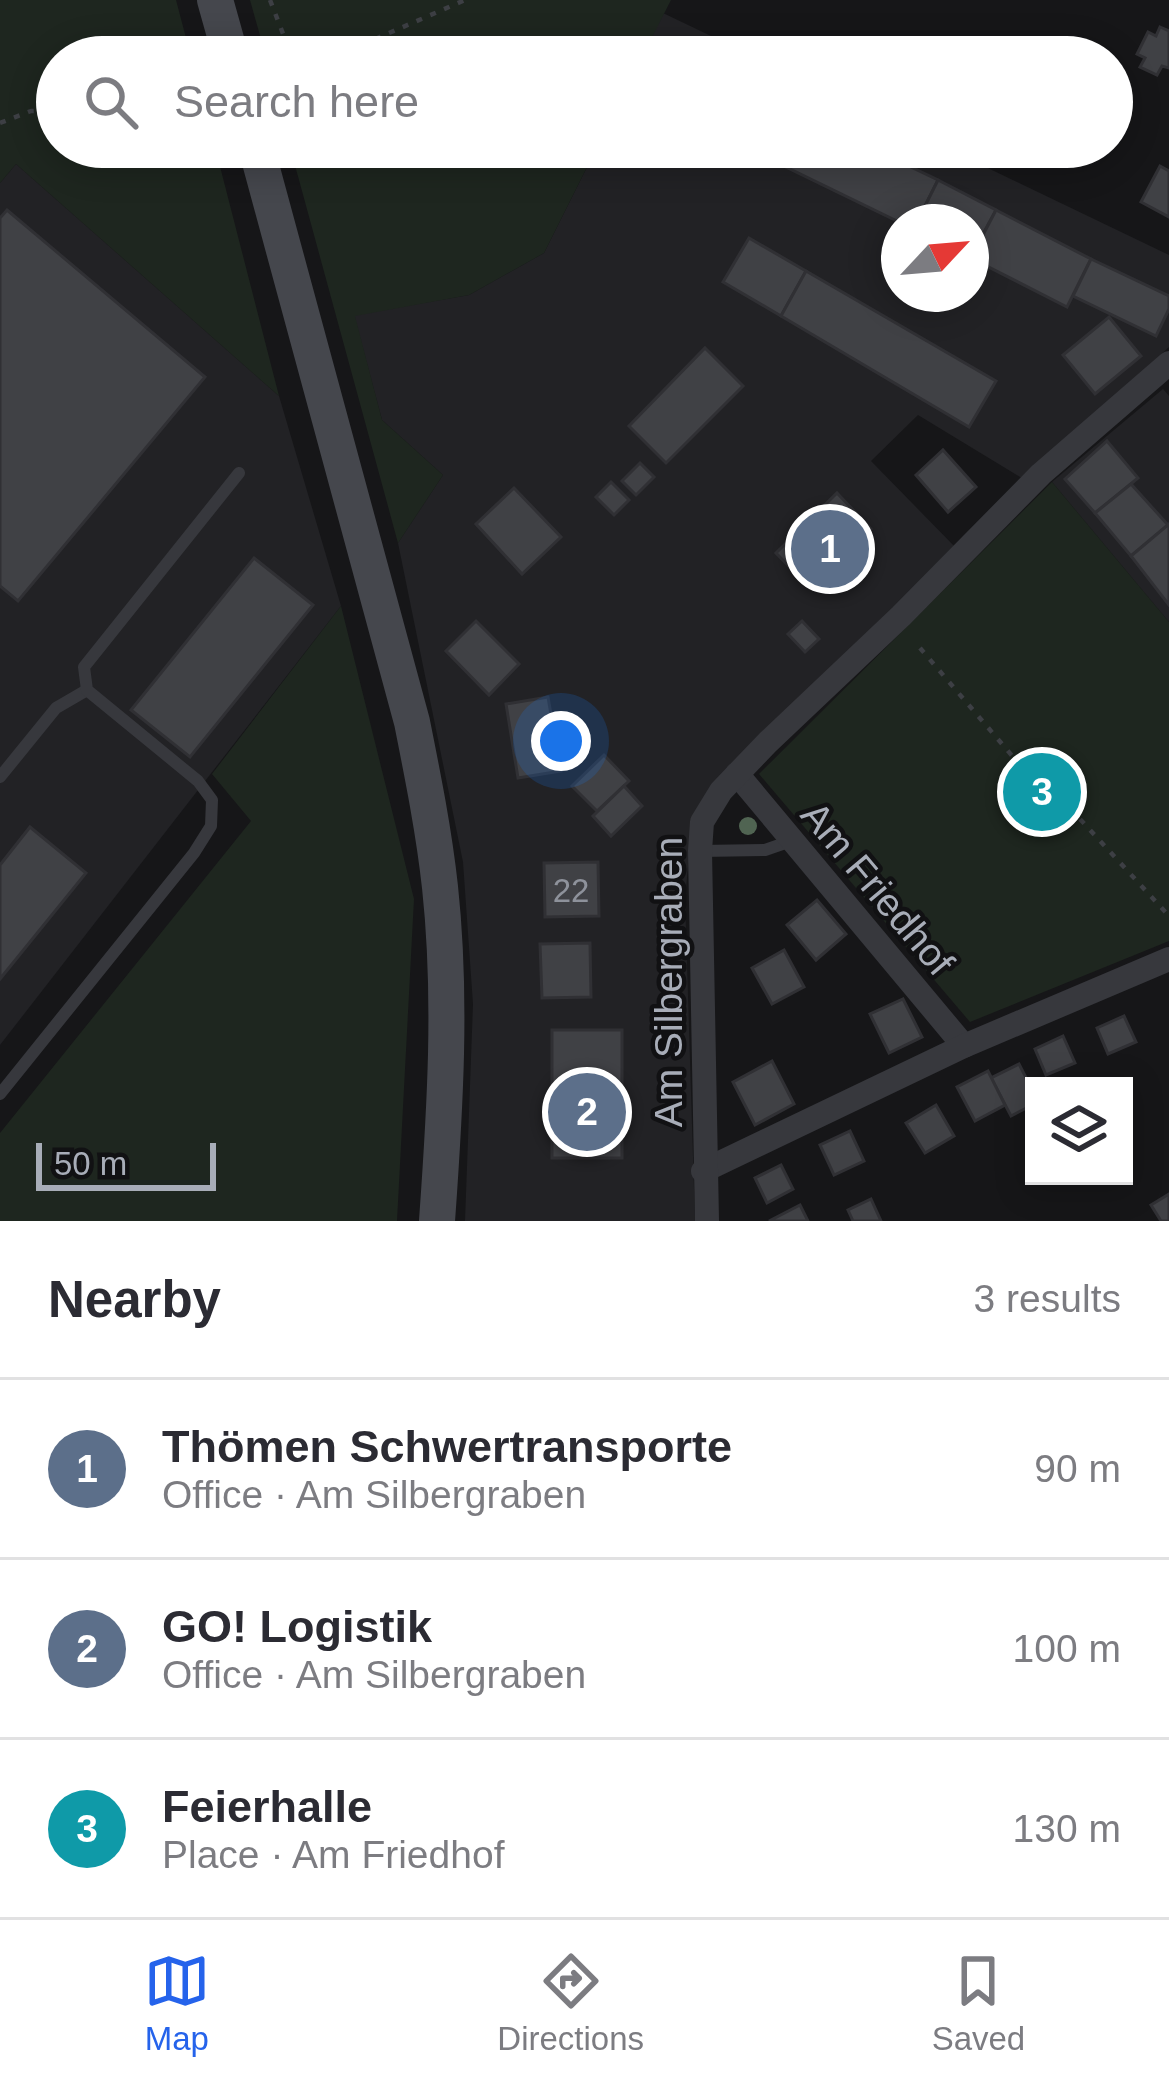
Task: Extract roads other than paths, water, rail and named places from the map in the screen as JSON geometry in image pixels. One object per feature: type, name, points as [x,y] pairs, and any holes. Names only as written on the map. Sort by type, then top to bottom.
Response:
[{"type":"main road","points":[[214,0],[224,36]]},
{"type":"main road","points":[[262,168],[395,658],[429,808],[440,891],[447,1026],[437,1221]]},
{"type":"street","name":"Am Silbergraben","points":[[707,1221],[702,822],[737,774],[1041,474],[1169,363]]},
{"type":"street","name":"Am Friedhof","points":[[737,774],[964,1046]]},
{"type":"street","points":[[703,1172],[964,1046],[1169,959]]},
{"type":"lane","points":[[0,1094],[211,826],[212,800],[204,789],[87,690],[84,667],[239,473]]},
{"type":"lane","points":[[0,777],[56,708],[87,690]]},
{"type":"lane","points":[[700,851],[765,850],[790,841]]},
{"type":"place","name":"Thömen Schwertransporte","points":[[830,549]]},
{"type":"place","name":"Feierhalle","points":[[1042,792]]},
{"type":"place","name":"GO! Logistik","points":[[587,1112]]}]
